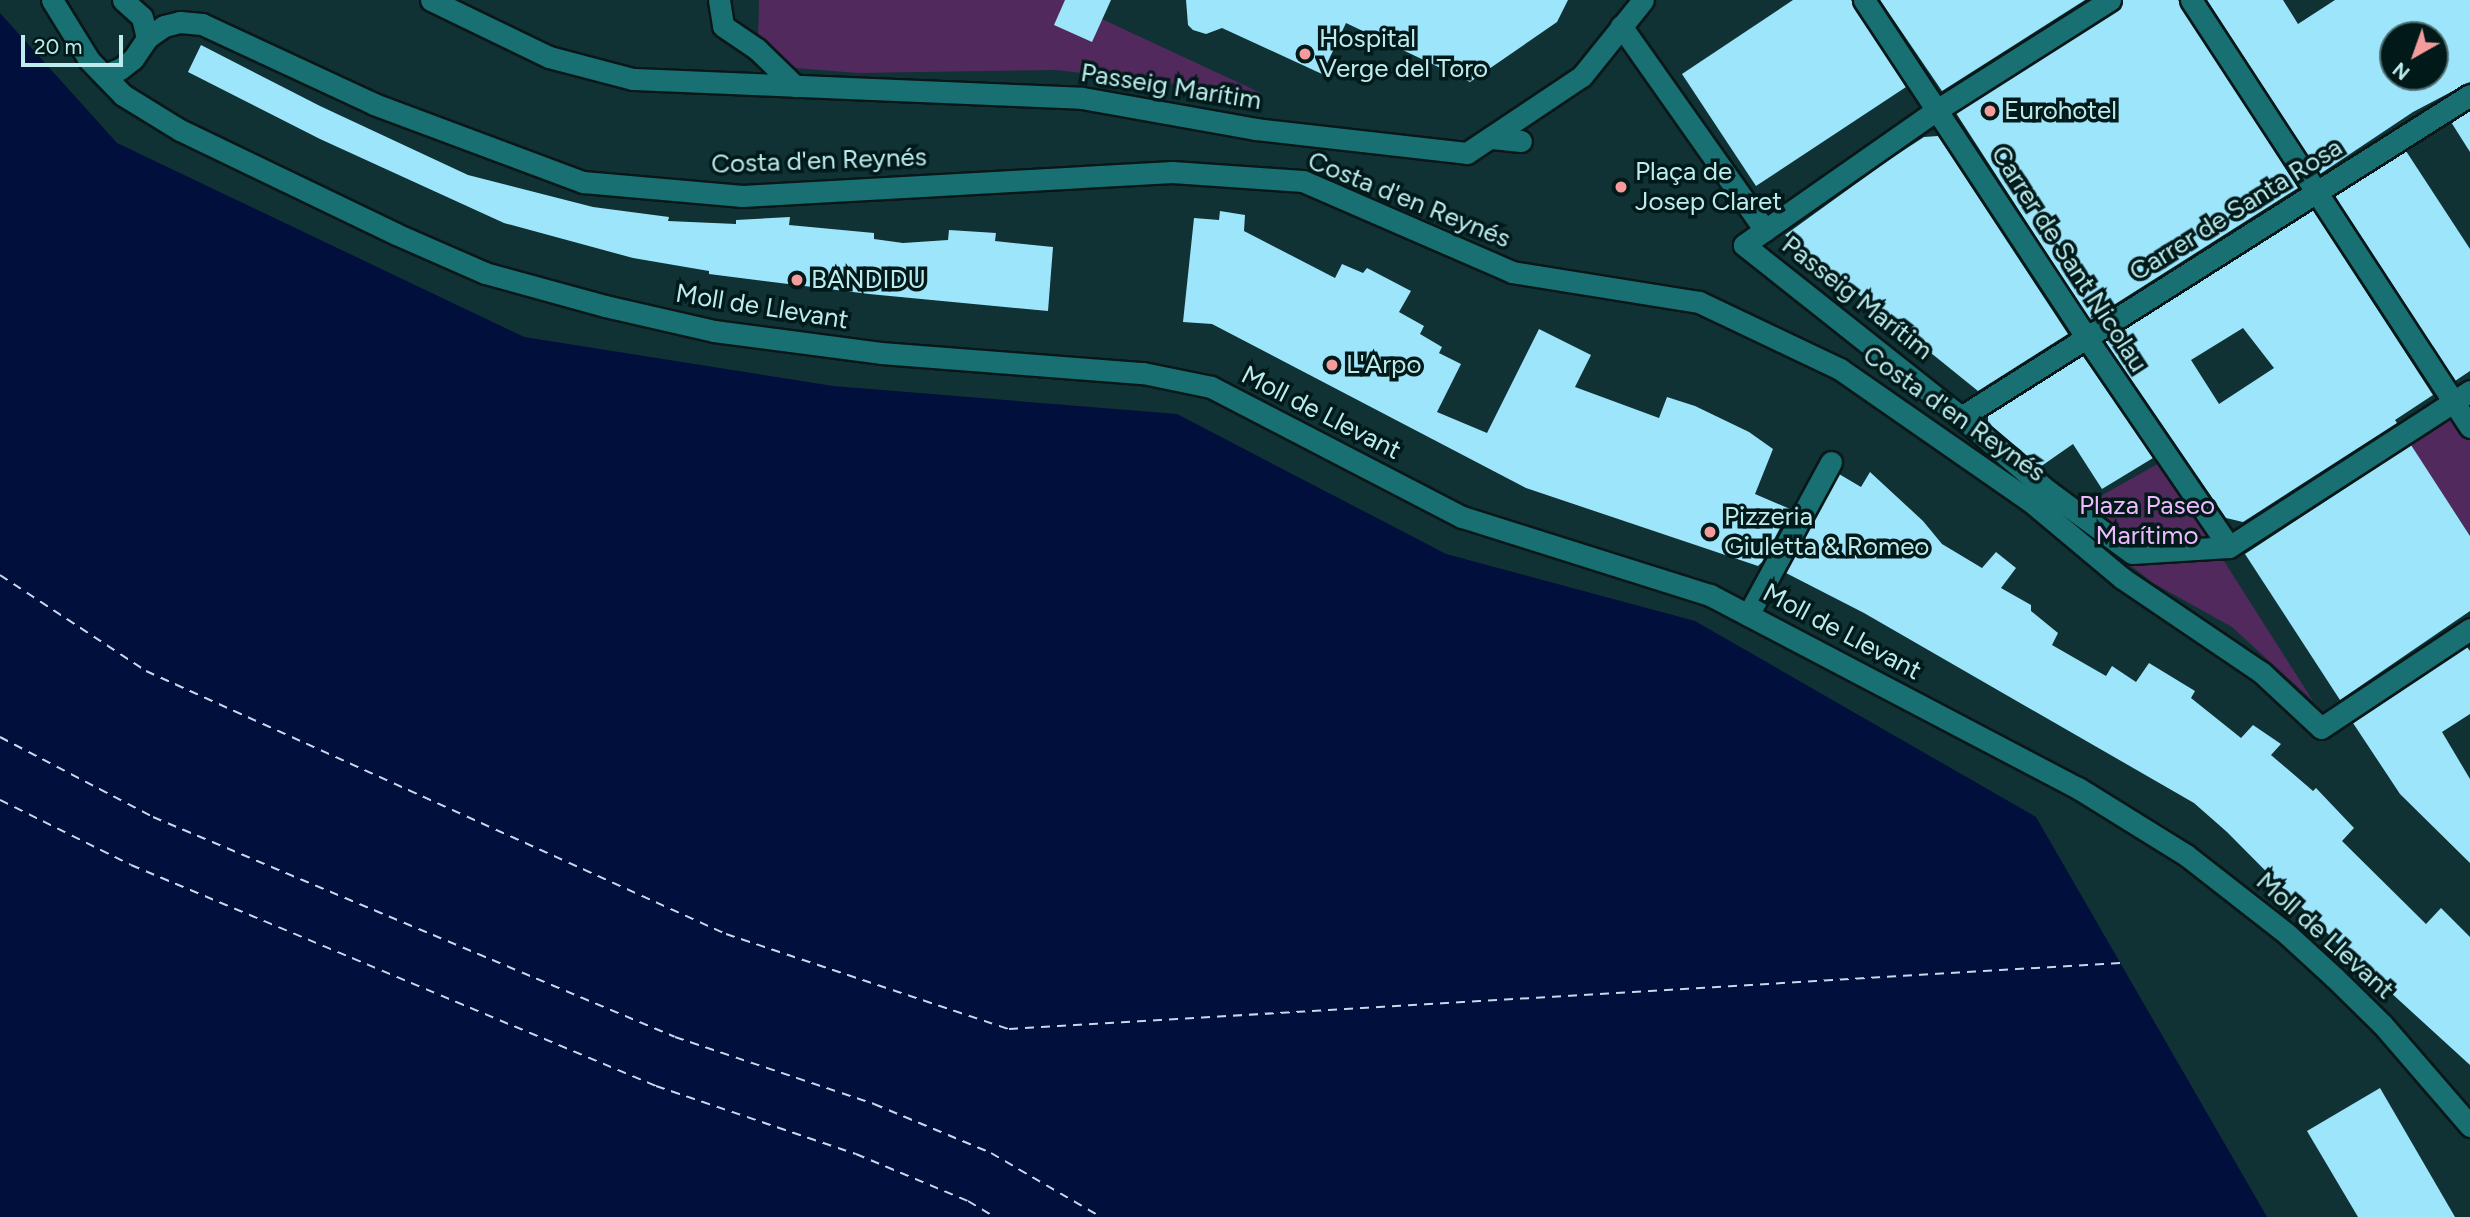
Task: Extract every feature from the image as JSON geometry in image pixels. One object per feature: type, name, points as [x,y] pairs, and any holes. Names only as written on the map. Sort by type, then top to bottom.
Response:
[{"type":"street","points":[[104,75],[120,69],[133,59],[147,38],[142,17],[123,0]]},
{"type":"street","name":"Passeig Marítim","points":[[431,0],[549,58],[633,79],[1082,98],[1256,130],[1467,153],[1582,76],[1621,26],[1765,230],[1744,245],[1961,417],[2048,491],[2132,553],[2229,547]]},
{"type":"street","points":[[719,0],[723,26],[757,49],[795,86]]},
{"type":"street","points":[[1621,26],[1643,0]]},
{"type":"street","name":"Carrer de Sant Nicolau","points":[[1864,0],[1938,109],[2085,337],[2229,547]]},
{"type":"street","points":[[1765,230],[1938,109],[2110,0]]},
{"type":"street","points":[[2191,0],[2316,193],[2461,397],[2470,428]]},
{"type":"street","name":"Moll de Llevant","points":[[56,1],[71,34],[123,95],[180,130],[396,234],[485,273],[605,306],[714,331],[881,353],[1143,373],[1211,387],[1462,517],[1710,596],[2078,788],[2186,855],[2287,934],[2334,977],[2382,1024],[2470,1126]]},
{"type":"street","name":"Costa d'en Reynés","points":[[147,38],[172,24],[202,24],[374,104],[583,182],[741,196],[1172,172],[1303,181],[1512,272],[1699,303],[1840,369],[2030,501],[2122,578],[2261,672],[2321,738],[2470,629]]},
{"type":"street","name":"Carrer de Santa Rosa","points":[[1961,417],[2470,95]]},
{"type":"street","points":[[1492,138],[1521,141]]},
{"type":"street","points":[[2229,547],[2461,397]]},
{"type":"street","points":[[1748,615],[1831,462]]},
{"type":"green space","points":[[759,0],[1068,0],[1074,6],[1263,94],[1056,70],[857,73],[796,68],[758,40]]},
{"type":"green space","points":[[2447,406],[2470,441],[2470,535],[2406,439],[2447,421]]},
{"type":"green space","name":"Plaza Paseo Marítimo","points":[[2161,462],[2313,701],[2232,627],[2153,583],[2067,515]]},
{"type":"water","points":[[0,13],[117,143],[524,337],[833,386],[1177,414],[1446,554],[1695,621],[2036,817],[2267,1217],[0,1217]]},
{"type":"building","points":[[1065,0],[1111,0],[1092,42],[1054,25]]},
{"type":"building","points":[[1186,0],[1568,0],[1557,22],[1470,82],[1346,23],[1322,74],[1222,28],[1206,34],[1193,30],[1188,25]]},
{"type":"building","points":[[1793,0],[1851,0],[1906,87],[1756,186],[1682,74]]},
{"type":"building","points":[[1880,0],[2085,0],[1942,91]]},
{"type":"building","points":[[2123,0],[2178,0],[2298,188],[2090,320],[1956,113],[2117,11]]},
{"type":"building","points":[[2207,0],[2283,0],[2298,24],[2335,0],[2470,0],[2470,82],[2413,112],[2320,174]]},
{"type":"building","points":[[201,45],[320,106],[468,175],[593,207],[669,217],[668,221],[736,224],[736,220],[790,217],[789,225],[874,233],[874,239],[903,243],[948,240],[949,230],[996,233],[995,241],[1053,247],[1048,311],[869,294],[709,274],[709,271],[633,258],[504,223],[320,139],[188,72]]},
{"type":"building","points":[[2470,111],[2470,152],[2451,122]]},
{"type":"building","points":[[1938,136],[2068,334],[1978,391],[1785,235],[1924,137]]},
{"type":"building","points":[[2406,151],[2470,249],[2470,371],[2455,381],[2335,196]]},
{"type":"building","points":[[2313,210],[2433,395],[2395,420],[2397,423],[2243,522],[2226,518],[2105,341]],"holes":[[[2243,328],[2274,368],[2219,404],[2191,360]]]},
{"type":"building","points":[[1220,211],[1245,215],[1244,231],[1335,278],[1342,264],[1363,273],[1367,268],[1411,291],[1399,312],[1424,326],[1420,334],[1442,347],[1439,353],[1461,364],[1437,412],[1487,433],[1539,329],[1591,355],[1575,387],[1659,418],[1667,397],[1695,406],[1749,432],[1773,449],[1755,494],[1790,509],[1762,562],[1758,566],[1526,488],[1212,324],[1183,322],[1194,218],[1219,220]]},
{"type":"building","points":[[2083,356],[2153,458],[2102,489],[2073,444],[2040,467],[1988,423],[1988,415]]},
{"type":"building","points":[[2411,445],[2470,536],[2470,611],[2340,700],[2245,554]]},
{"type":"building","points":[[1870,472],[1923,521],[1942,544],[1982,568],[1996,552],[2016,568],[2001,588],[2031,605],[2031,611],[2058,633],[2052,645],[2106,676],[2112,666],[2136,682],[2149,663],[2195,691],[2191,698],[2241,738],[2253,725],[2281,744],[2271,755],[2313,791],[2316,788],[2354,828],[2342,841],[2426,924],[2441,908],[2470,937],[2470,1065],[2343,949],[2227,832],[2194,803],[1864,613],[1786,573],[1839,474],[1861,487]]},
{"type":"building","points":[[2467,647],[2470,651],[2470,714],[2442,732],[2470,779],[2470,863],[2400,794],[2353,723]]},
{"type":"building","points":[[2380,1088],[2455,1217],[2358,1217],[2307,1131]]},
{"type":"ferry route","points":[[0,575],[146,671],[726,934],[1009,1029],[2120,963]]},
{"type":"ferry route","points":[[0,737],[153,817],[675,1037],[874,1104],[991,1153],[1101,1217]]},
{"type":"ferry route","points":[[0,800],[131,865],[656,1086],[856,1154],[968,1201],[995,1217]]},
{"type":"place","name":"Hospital Verge del Toro","points":[[1305,54]]},
{"type":"place","name":"Eurohotel","points":[[1990,111]]},
{"type":"place","name":"Plaça de Josep Claret","points":[[1621,187]]},
{"type":"place","name":"BANDIDU","points":[[797,280]]},
{"type":"place","name":"L'Arpo","points":[[1332,365]]},
{"type":"place","name":"Pizzeria Giuletta & Romeo","points":[[1710,532]]}]
